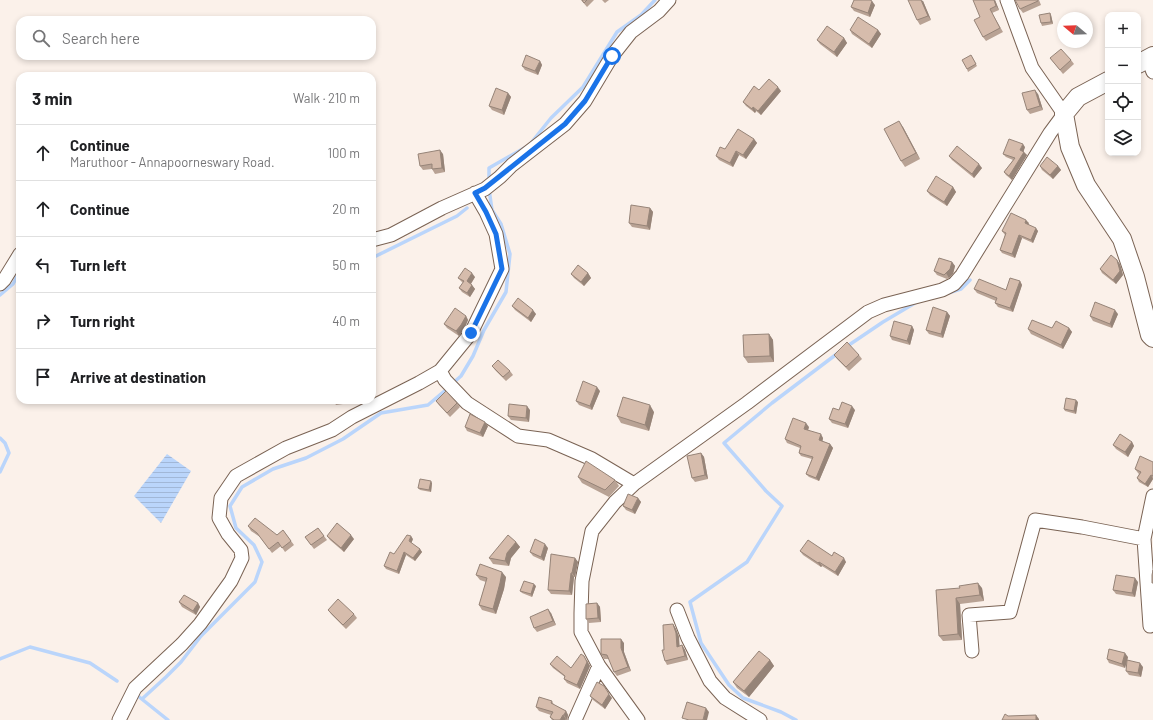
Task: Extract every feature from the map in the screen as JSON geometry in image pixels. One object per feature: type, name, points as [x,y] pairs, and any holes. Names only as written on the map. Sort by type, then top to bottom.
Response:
[{"type":"street","points":[[376,239],[391,235],[442,208],[480,191],[500,177],[512,165],[565,124],[585,101],[612,56],[632,32],[659,11],[669,0]]},
{"type":"street","points":[[1007,0],[1032,68],[1064,114],[1070,147],[1086,185],[1122,239],[1135,277],[1150,335],[1153,338]]},
{"type":"street","points":[[638,720],[599,666],[582,632],[580,613],[582,581],[592,531],[615,502],[634,484],[747,403],[868,312],[884,305],[942,290],[954,284],[962,275],[1050,133],[1064,114],[1078,97],[1105,83]]},
{"type":"street","points":[[119,720],[135,688],[182,644],[200,624],[231,581],[242,558],[241,550],[228,534],[219,518],[221,498],[236,476],[286,448],[332,430],[352,417],[388,399],[443,376],[471,333],[502,269],[496,234],[486,212],[480,191]]},
{"type":"street","points":[[0,284],[16,260]]},
{"type":"street","points":[[443,376],[467,403],[518,436],[548,440],[592,459],[634,484]]},
{"type":"street","points":[[1150,626],[1144,539],[1153,496]]},
{"type":"street","points":[[972,651],[969,615],[1010,612],[1035,520],[1144,539]]},
{"type":"street","points":[[677,610],[688,638],[710,681],[725,698],[760,720]]},
{"type":"street","points":[[575,720],[599,666]]},
{"type":"water","points":[[167,454],[191,471],[161,523],[134,496]]},
{"type":"building","points":[[854,0],[872,1],[868,13],[851,7]]},
{"type":"building","points":[[908,0],[921,0],[928,16],[917,20]]},
{"type":"building","points":[[973,0],[994,0],[996,6],[990,9],[1000,28],[983,37],[974,20],[980,17]]},
{"type":"building","points":[[1015,0],[1038,0],[1038,1],[1020,9]]},
{"type":"building","points":[[1050,13],[1051,22],[1041,23],[1039,15]]},
{"type":"building","points":[[858,17],[878,30],[869,44],[850,30]]},
{"type":"building","points":[[827,26],[844,38],[834,52],[817,40]]},
{"type":"building","points":[[1061,49],[1071,60],[1060,70],[1050,58]]},
{"type":"building","points":[[526,55],[540,61],[535,71],[522,66]]},
{"type":"building","points":[[971,55],[976,64],[967,69],[962,60]]},
{"type":"building","points":[[769,79],[778,87],[758,111],[753,107],[752,109],[743,102],[754,86],[759,90]]},
{"type":"building","points":[[496,88],[508,93],[502,110],[489,106]]},
{"type":"building","points":[[1035,90],[1040,106],[1027,110],[1022,93]]},
{"type":"building","points":[[899,121],[916,153],[901,161],[884,129]]},
{"type":"building","points":[[738,129],[754,139],[743,155],[736,151],[730,163],[716,156],[720,147],[725,149]]},
{"type":"building","points":[[1009,139],[1023,144],[1020,150],[1024,152],[1009,176],[1004,172],[1015,158],[1003,154]]},
{"type":"building","points":[[957,146],[979,164],[972,174],[949,156]]},
{"type":"building","points":[[440,150],[442,168],[432,169],[432,164],[420,166],[418,154]]},
{"type":"building","points":[[1047,157],[1058,166],[1050,175],[1040,166]]},
{"type":"building","points":[[936,176],[953,187],[944,202],[927,191]]},
{"type":"building","points":[[631,205],[650,208],[647,226],[629,223]]},
{"type":"building","points":[[1011,213],[1026,220],[1025,223],[1036,228],[1031,240],[1019,235],[1012,254],[1000,250],[1006,233],[1002,231]]},
{"type":"building","points":[[1111,255],[1117,260],[1120,271],[1113,280],[1100,269]]},
{"type":"building","points":[[939,258],[952,262],[950,269],[944,275],[934,271]]},
{"type":"building","points":[[578,265],[588,273],[581,282],[571,274]]},
{"type":"building","points":[[465,268],[472,273],[467,281],[472,285],[467,293],[459,288],[464,281],[458,278]]},
{"type":"building","points":[[1010,278],[1020,281],[1010,308],[995,303],[997,298],[974,289],[979,279],[1006,290]]},
{"type":"building","points":[[518,298],[533,310],[528,318],[512,306]]},
{"type":"building","points":[[1095,302],[1115,310],[1110,324],[1090,316]]},
{"type":"building","points":[[933,307],[947,312],[941,334],[926,330]]},
{"type":"building","points":[[455,308],[466,316],[456,331],[444,324]]},
{"type":"building","points":[[1032,320],[1052,328],[1056,321],[1069,328],[1061,345],[1028,329]]},
{"type":"building","points":[[894,321],[912,326],[907,341],[890,336]]},
{"type":"building","points":[[769,334],[770,356],[744,357],[743,335]]},
{"type":"building","points":[[847,342],[859,355],[846,367],[834,355]]},
{"type":"building","points":[[498,360],[510,371],[503,377],[492,366]]},
{"type":"building","points":[[583,381],[597,387],[590,406],[576,401]]},
{"type":"building","points":[[446,391],[457,403],[447,413],[436,401]]},
{"type":"building","points":[[623,397],[650,405],[645,425],[617,416]]},
{"type":"building","points":[[1066,398],[1076,400],[1074,411],[1064,409]]},
{"type":"building","points":[[842,402],[852,406],[845,424],[829,419],[833,408],[839,410]]},
{"type":"building","points":[[509,404],[527,406],[526,418],[508,416]]},
{"type":"building","points":[[470,414],[485,422],[480,433],[465,427]]},
{"type":"building","points":[[793,418],[806,423],[804,429],[821,434],[819,440],[830,444],[816,478],[806,474],[813,457],[799,453],[801,446],[785,439]]},
{"type":"building","points":[[1120,434],[1132,442],[1125,452],[1113,445]]},
{"type":"building","points":[[701,453],[705,475],[692,478],[687,456]]},
{"type":"building","points":[[1140,456],[1153,462],[1153,476],[1151,475],[1145,484],[1137,478],[1141,472],[1135,469]]},
{"type":"building","points":[[586,461],[615,480],[605,490],[578,477]]},
{"type":"building","points":[[420,479],[431,481],[429,490],[418,488]]},
{"type":"building","points":[[628,494],[638,498],[632,510],[623,506]]},
{"type":"building","points":[[255,518],[277,535],[283,530],[291,541],[282,548],[278,542],[269,549],[257,533],[248,526]]},
{"type":"building","points":[[337,523],[351,535],[341,548],[327,536]]},
{"type":"building","points":[[318,528],[324,536],[311,545],[305,537]]},
{"type":"building","points":[[407,535],[411,536],[409,541],[420,549],[413,558],[404,552],[397,571],[384,566],[390,552],[394,554]]},
{"type":"building","points":[[508,535],[516,542],[507,553],[505,561],[489,558]]},
{"type":"building","points":[[535,539],[545,544],[541,557],[530,552]]},
{"type":"building","points":[[808,540],[832,556],[834,552],[844,558],[835,572],[800,551]]},
{"type":"building","points":[[551,554],[575,558],[571,573],[569,591],[548,590]]},
{"type":"building","points":[[480,564],[502,572],[493,609],[479,605],[487,578],[476,575]]},
{"type":"building","points":[[1153,570],[1153,583],[1152,583],[1152,575]]},
{"type":"building","points":[[1116,575],[1135,578],[1132,593],[1113,590]]},
{"type":"building","points":[[524,581],[534,584],[531,594],[520,591]]},
{"type":"building","points":[[978,583],[980,595],[956,598],[958,634],[939,636],[936,590],[960,588],[959,586]]},
{"type":"building","points":[[184,595],[198,603],[193,611],[179,602]]},
{"type":"building","points":[[338,599],[354,614],[343,625],[328,610]]},
{"type":"building","points":[[597,603],[598,618],[586,619],[586,604]]},
{"type":"building","points":[[548,609],[553,621],[534,628],[530,617]]},
{"type":"building","points":[[673,624],[676,633],[677,647],[682,645],[685,656],[665,661],[662,650],[664,650],[663,625]]},
{"type":"building","points":[[601,639],[621,639],[621,648],[628,667],[614,672],[607,655],[601,654]]},
{"type":"building","points":[[1109,649],[1125,653],[1122,664],[1107,659]]},
{"type":"building","points":[[759,651],[770,660],[744,691],[733,682]]},
{"type":"building","points":[[581,654],[587,662],[577,685],[564,679],[565,676],[550,664],[557,656],[571,668]]},
{"type":"building","points":[[1127,660],[1140,663],[1138,673],[1126,671]]},
{"type":"building","points":[[597,682],[604,686],[609,694],[602,705],[590,696]]},
{"type":"building","points":[[539,697],[552,701],[551,703],[566,711],[560,720],[554,720],[550,717],[553,712],[536,707]]},
{"type":"building","points":[[687,702],[706,708],[703,720],[689,720],[682,718]]},
{"type":"building","points":[[1005,714],[1008,716],[1036,715],[1036,720],[1002,720]]},
{"type":"waterway","points":[[531,143],[551,118],[583,87],[617,32],[641,15],[655,0]]},
{"type":"waterway","points":[[489,181],[489,168],[526,147]]},
{"type":"waterway","points":[[452,384],[461,376],[473,356],[484,330],[506,292],[510,254],[501,224],[492,210],[489,189]]},
{"type":"waterway","points":[[376,256],[457,216],[467,208]]},
{"type":"waterway","points":[[0,295],[13,284],[16,278]]},
{"type":"waterway","points":[[948,293],[961,289],[970,280]]},
{"type":"waterway","points":[[846,347],[915,303]]},
{"type":"waterway","points":[[796,720],[781,712],[743,698],[729,685],[701,643],[690,602],[747,562],[782,506],[766,491],[724,443],[772,403],[838,353]]},
{"type":"waterway","points":[[142,699],[181,662],[201,636],[255,582],[262,562],[254,545],[236,528],[230,506],[242,487],[273,469],[306,458],[343,439],[381,413],[428,405],[448,388]]},
{"type":"waterway","points":[[0,438],[5,443],[9,453],[0,472]]},
{"type":"waterway","points":[[0,659],[30,647],[90,663],[117,681]]},
{"type":"waterway","points":[[138,696],[168,720]]},
{"type":"route","points":[[471,333],[502,269],[496,234],[475,193],[500,177],[512,165],[565,124],[585,101],[612,56]]}]
